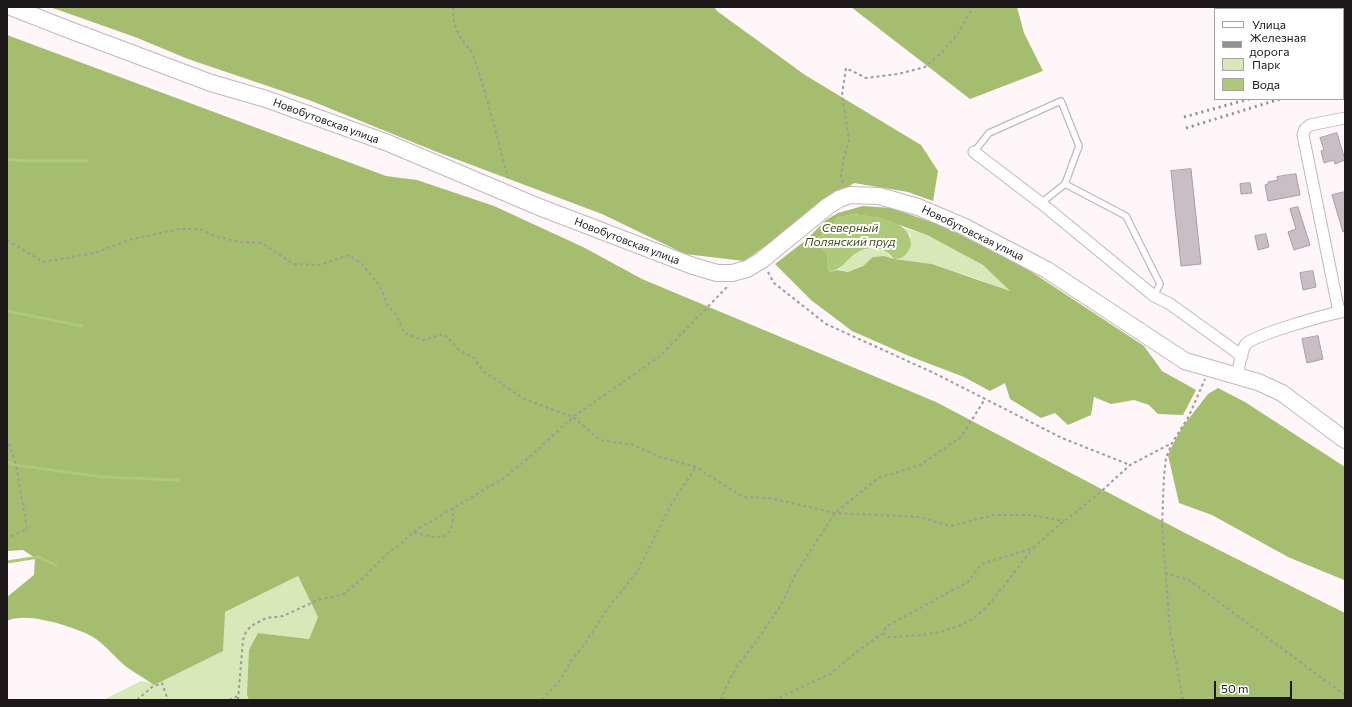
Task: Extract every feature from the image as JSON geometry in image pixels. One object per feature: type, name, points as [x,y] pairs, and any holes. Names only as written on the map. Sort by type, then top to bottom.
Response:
[{"type":"street","name":"Новобутовская улица","points":[[11,7],[211,83],[266,99],[388,143],[539,207],[693,266],[717,273],[732,273],[747,269],[762,260],[828,206],[847,196],[879,196],[918,207],[963,226],[1047,270],[1185,362],[1258,382],[1282,393],[1345,440]]},
{"type":"street","points":[[1237,376],[1246,344],[1262,336],[1342,311],[1303,135],[1305,129],[1310,125],[1345,118]]},
{"type":"street","points":[[974,152],[1042,203],[1154,296],[1170,304],[1242,356]]},
{"type":"lane","points":[[974,152],[989,133],[1060,101],[1079,146],[1065,184],[1042,203]]},
{"type":"lane","points":[[1065,184],[1126,216],[1160,284],[1154,296]]},
{"type":"path","points":[[453,7],[454,23],[460,37],[471,51],[477,66],[508,178]]},
{"type":"path","points":[[847,196],[841,176],[843,161],[849,140],[842,95],[846,68],[866,78],[898,74],[925,67],[941,53],[957,35],[974,7]]},
{"type":"path","points":[[7,240],[43,262],[95,253],[129,240],[179,229],[200,229],[215,236],[239,242],[262,243],[293,264],[319,265],[349,255],[362,264],[378,284],[382,290],[387,305],[397,316],[404,333],[423,340],[444,334],[458,349],[474,358],[483,371],[524,399],[573,417],[600,440],[633,445],[660,457],[696,467],[743,497],[770,498],[835,513],[919,517],[950,526],[994,515],[1029,515],[1064,521]]},
{"type":"path","points":[[762,260],[774,283],[826,324],[934,373],[1062,438],[1130,465]]},
{"type":"path","points":[[238,700],[243,640],[246,632],[251,626],[266,618],[283,616],[318,600],[344,594],[413,532],[504,478],[532,455],[573,417],[659,357],[727,286]]},
{"type":"path","points":[[1182,700],[1170,631],[1165,573],[1162,526],[1164,476],[1166,458],[1172,443],[1189,416],[1210,369]]},
{"type":"path","points":[[721,700],[725,689],[738,666],[754,646],[781,605],[796,573],[835,513],[878,478],[920,465],[961,437],[985,399]]},
{"type":"path","points":[[7,438],[16,465],[27,529],[7,538]]},
{"type":"path","points":[[883,633],[888,637],[926,634],[948,630],[964,624],[977,616],[990,603],[1033,548],[1095,497],[1130,465],[1172,443]]},
{"type":"path","points":[[542,700],[561,679],[571,661],[586,642],[608,608],[637,572],[672,503],[696,467]]},
{"type":"path","points":[[413,532],[441,537],[447,535],[450,533],[453,524],[453,508]]},
{"type":"path","points":[[774,700],[830,674],[855,652],[883,633],[887,626],[893,622],[968,582],[981,564],[1033,548]]},
{"type":"path","points":[[1165,573],[1189,580],[1345,695]]},
{"type":"path","points":[[136,700],[152,687],[162,683],[168,700]]},
{"type":"path","points":[[229,700],[238,696]]},
{"type":"green space","points":[[904,228],[927,235],[983,265],[1011,292],[978,279],[932,264],[894,259],[911,236]]},
{"type":"green space","points":[[870,249],[886,252],[894,259],[884,256],[873,257],[863,266],[848,272],[838,270],[859,252]]},
{"type":"green space","points":[[298,576],[318,617],[309,639],[258,633],[247,695],[249,700],[103,700],[141,681],[154,684],[225,612]]},
{"type":"shaded area","points":[[50,7],[714,7],[717,11],[805,75],[921,145],[938,171],[933,201],[908,192],[854,183],[744,261],[685,254],[602,214],[437,152],[309,100],[188,59],[135,37]]},
{"type":"shaded area","points":[[851,7],[1017,7],[1024,33],[1043,71],[970,99]]},
{"type":"shaded area","points":[[7,35],[386,176],[417,180],[494,206],[583,247],[642,279],[936,402],[1187,534],[1345,613],[1345,700],[249,700],[247,695],[249,650],[258,633],[309,639],[318,617],[298,576],[225,612],[223,651],[154,685],[128,668],[98,640],[85,633],[63,625],[38,619],[15,618],[7,621],[7,597],[34,575],[35,558],[23,550],[7,551]]},
{"type":"shaded area","points":[[863,206],[891,208],[943,226],[1024,267],[1144,346],[1162,371],[1196,390],[1183,415],[1158,414],[1149,405],[1134,400],[1111,404],[1094,397],[1091,415],[1068,425],[1055,413],[1041,418],[1010,399],[1005,383],[990,391],[964,377],[909,356],[852,331],[811,300],[775,264],[806,240],[826,220],[838,213]],"holes":[[[853,214],[880,218],[927,235],[983,265],[1010,291],[932,264],[894,259],[884,256],[873,257],[863,266],[848,272],[837,270],[830,272],[827,267],[827,255],[818,238],[832,227],[836,218]]]},
{"type":"shaded area","points":[[1218,388],[1245,402],[1345,467],[1344,580],[1288,557],[1212,515],[1179,503],[1168,455],[1183,426],[1208,394]]},
{"type":"water","name":"Северный Полянский пруд","points":[[853,214],[889,220],[904,229],[909,235],[911,244],[906,254],[903,257],[894,259],[886,251],[881,249],[866,249],[855,254],[841,266],[830,272],[827,267],[827,255],[815,243],[818,238],[832,227],[836,218]]},
{"type":"building","points":[[1337,133],[1345,160],[1335,164],[1334,160],[1324,163],[1321,151],[1324,150],[1320,138]]},
{"type":"building","points":[[1191,169],[1201,264],[1181,266],[1171,171]]},
{"type":"building","points":[[1296,174],[1300,195],[1268,201],[1265,185],[1268,184],[1268,182],[1278,180],[1277,177]]},
{"type":"building","points":[[1250,183],[1252,193],[1241,194],[1240,184]]},
{"type":"building","points":[[1345,192],[1345,231],[1343,232],[1332,195]]},
{"type":"building","points":[[1298,207],[1310,245],[1294,250],[1288,232],[1296,229],[1290,209]]},
{"type":"building","points":[[1266,234],[1269,247],[1258,250],[1255,236]]},
{"type":"building","points":[[1313,271],[1316,287],[1303,290],[1300,273]]},
{"type":"building","points":[[1318,336],[1323,359],[1307,363],[1302,339]]},
{"type":"waterway","points":[[7,159],[22,161],[87,161]]},
{"type":"waterway","points":[[7,311],[82,326]]},
{"type":"waterway","points":[[7,462],[16,465],[103,477],[178,480]]},
{"type":"waterway","points":[[7,562],[39,557],[56,565]]},
{"type":"railway","points":[[1184,117],[1245,100]]},
{"type":"railway","points":[[1186,128],[1277,100]]}]
